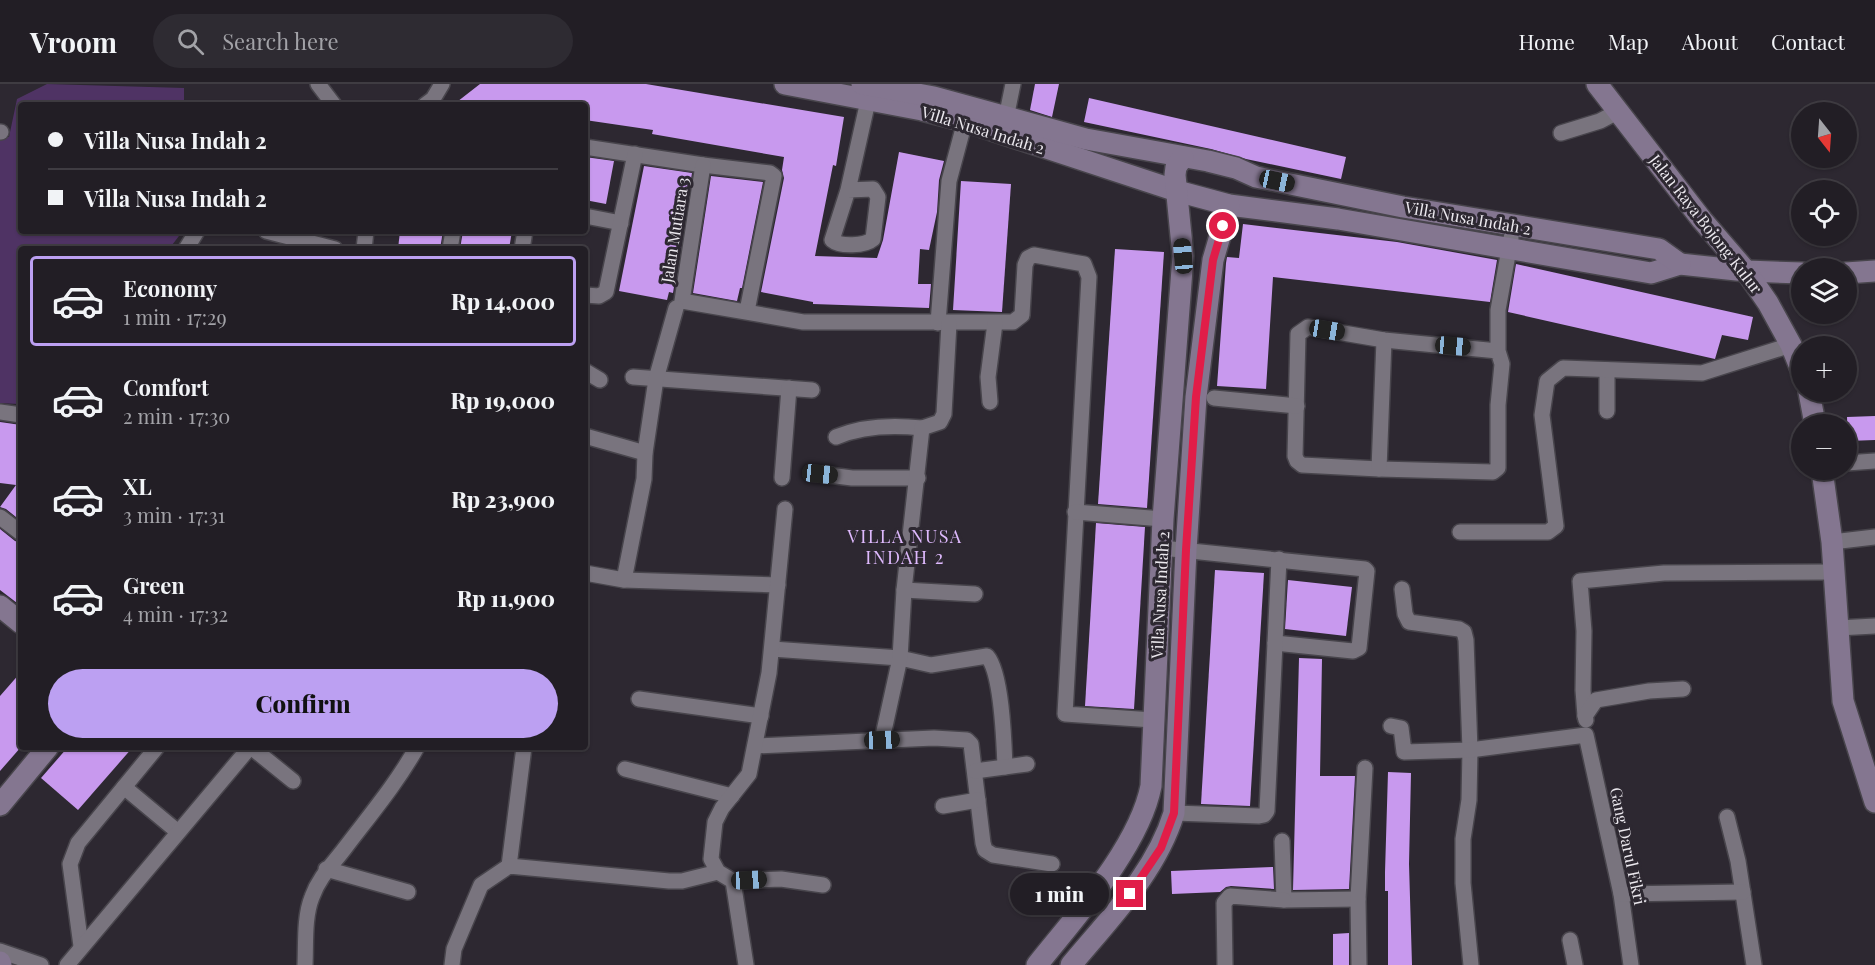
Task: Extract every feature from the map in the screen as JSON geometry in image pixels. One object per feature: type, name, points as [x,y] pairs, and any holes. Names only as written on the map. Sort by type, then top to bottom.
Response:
[{"type":"main road","name":"Villa Nusa Indah 2","points":[[785,84],[862,90],[935,91],[1006,118],[1086,140],[1208,161],[1236,168],[1256,177],[1403,207],[1659,249],[1680,264]]},
{"type":"main road","name":"Jalan Raya Bojong Kulur","points":[[1597,84],[1702,220],[1746,270],[1768,303],[1791,345]]},
{"type":"main road","name":"Villa Nusa Indah 2","points":[[862,90],[922,110],[965,121],[1177,191],[1237,206],[1338,219],[1651,273],[1680,264],[1791,272]]},
{"type":"main road","name":"Villa Nusa Indah 2","points":[[1037,965],[1105,879],[1140,822],[1151,786],[1163,519],[1183,256],[1175,183],[1176,167],[1183,157]]},
{"type":"main road","points":[[1237,206],[1254,195],[1257,187],[1256,177]]},
{"type":"main road","name":"Villa Nusa Indah 2","points":[[1071,965],[1130,894],[1161,848],[1174,813],[1186,550],[1196,397],[1213,260],[1237,206]]},
{"type":"main road","points":[[1546,255],[1551,232]]},
{"type":"main road","points":[[1857,272],[1875,271]]},
{"type":"main road","points":[[1823,480],[1832,542],[1844,701],[1869,768],[1875,802]]},
{"type":"main road","points":[[0,606],[18,621]]},
{"type":"main road","points":[[0,805],[46,750]]},
{"type":"street","points":[[318,84],[332,102]]},
{"type":"street","points":[[428,102],[442,84]]},
{"type":"street","points":[[1006,118],[1013,84]]},
{"type":"street","points":[[848,190],[862,90]]},
{"type":"street","points":[[1562,133],[1600,121],[1617,112]]},
{"type":"street","points":[[836,437],[850,431],[903,426],[922,428],[940,422],[944,414],[943,323],[949,181],[965,121]]},
{"type":"street","points":[[588,147],[771,173],[774,176],[747,311]]},
{"type":"street","points":[[588,295],[599,296],[606,292],[635,154]]},
{"type":"street","name":"Jalan Mutiara 3","points":[[624,580],[644,479],[645,453],[656,379],[679,305],[703,165]]},
{"type":"street","points":[[588,217],[621,223]]},
{"type":"street","points":[[1498,351],[1384,340],[1308,327],[1302,329],[1298,334],[1295,456],[1297,461],[1302,465],[1379,469],[1494,472],[1496,470],[1502,364],[1498,351],[1498,309],[1513,226]]},
{"type":"street","points":[[275,234],[321,246]]},
{"type":"street","points":[[679,305],[747,311],[802,322],[1013,322],[1022,315],[1025,265],[1029,258],[1034,255],[1084,264],[1089,277],[1065,714],[1153,720]]},
{"type":"street","points":[[990,402],[988,377],[995,323]]},
{"type":"street","points":[[1379,469],[1384,340]]},
{"type":"street","points":[[1460,532],[1548,532],[1556,526],[1542,415],[1547,381],[1563,368],[1702,373],[1791,345]]},
{"type":"street","points":[[1607,370],[1607,411]]},
{"type":"street","points":[[588,373],[600,380]]},
{"type":"street","points":[[633,377],[812,390]]},
{"type":"street","points":[[782,478],[789,388]]},
{"type":"street","points":[[1214,398],[1297,406]]},
{"type":"street","points":[[0,412],[18,415]]},
{"type":"street","points":[[882,740],[900,658],[904,590],[922,428]]},
{"type":"street","points":[[588,437],[645,453]]},
{"type":"street","points":[[1857,462],[1875,461]]},
{"type":"street","points":[[820,474],[852,478],[918,478]]},
{"type":"street","points":[[785,509],[772,650],[755,746],[749,774],[722,808],[715,822],[711,859],[718,872],[733,881],[781,879],[823,885]]},
{"type":"street","points":[[1076,512],[1163,519]]},
{"type":"street","points":[[0,517],[18,531]]},
{"type":"street","points":[[1832,542],[1875,537]]},
{"type":"street","points":[[1162,548],[1365,569],[1367,574],[1359,648],[1353,651],[1275,642]]},
{"type":"street","points":[[1174,813],[1259,816],[1264,815],[1267,810],[1279,559]]},
{"type":"street","name":"Gang Darul Fikri","points":[[1631,965],[1621,894],[1586,735],[1583,690],[1584,631],[1580,581],[1664,573],[1834,572]]},
{"type":"street","points":[[588,574],[624,580],[778,585]]},
{"type":"street","points":[[1402,589],[1405,614],[1409,622],[1459,629],[1464,632],[1466,640],[1470,750],[1469,801],[1462,839],[1463,883],[1471,965]]},
{"type":"street","points":[[904,590],[975,594]]},
{"type":"street","points":[[1838,628],[1875,626]]},
{"type":"street","points":[[772,650],[900,658],[931,665],[982,656],[989,658],[1003,711],[1005,767]]},
{"type":"street","points":[[1586,716],[1596,700],[1649,691],[1683,689]]},
{"type":"street","points":[[639,699],[761,716]]},
{"type":"street","points":[[1390,726],[1401,728],[1404,752],[1470,750],[1586,735]]},
{"type":"street","points":[[755,746],[934,738],[967,740],[971,744],[983,843],[989,853],[1052,864]]},
{"type":"street","points":[[81,946],[70,864],[78,843],[155,750]]},
{"type":"street","points":[[67,965],[247,750]]},
{"type":"street","points":[[254,750],[293,781]]},
{"type":"street","points":[[305,965],[311,897],[326,869],[341,853],[403,772],[415,750]]},
{"type":"street","points":[[509,866],[524,750]]},
{"type":"street","points":[[975,771],[1027,764]]},
{"type":"street","points":[[1359,965],[1358,899],[1365,768]]},
{"type":"street","points":[[625,769],[732,796]]},
{"type":"street","points":[[124,787],[178,832]]},
{"type":"street","points":[[943,806],[978,800]]},
{"type":"street","points":[[1727,817],[1743,892],[1754,965]]},
{"type":"street","points":[[1282,841],[1284,900]]},
{"type":"street","points":[[452,965],[454,949],[481,885],[509,866],[669,881],[682,881],[718,872]]},
{"type":"street","points":[[326,869],[408,892]]},
{"type":"street","points":[[733,881],[746,965]]},
{"type":"street","points":[[1621,894],[1743,892]]},
{"type":"street","points":[[1225,965],[1224,903],[1230,896],[1284,900],[1358,899]]},
{"type":"street","points":[[1570,940],[1575,965]]},
{"type":"street","points":[[0,951],[41,965]]},
{"type":"shaded area","points":[[47,84],[184,88],[184,102],[18,102],[18,234],[180,234],[171,246],[18,246],[18,404],[0,403],[0,137],[9,137],[17,99]]},
{"type":"building","points":[[480,84],[646,84],[844,117],[836,166],[833,165],[815,256],[877,258],[883,240],[899,152],[944,161],[929,250],[920,249],[918,284],[931,284],[929,308],[813,304],[813,302],[761,292],[784,178],[782,170],[784,157],[652,134],[653,130],[588,120],[588,102],[457,102]]},
{"type":"building","points":[[1035,84],[1059,84],[1052,117],[1030,110]]},
{"type":"building","points":[[1089,98],[1346,157],[1341,179],[1084,122]]},
{"type":"building","points":[[588,157],[614,161],[606,204],[588,201]]},
{"type":"building","points":[[644,166],[692,173],[673,293],[669,292],[667,300],[619,291]]},
{"type":"building","points":[[711,176],[763,182],[742,288],[740,288],[737,301],[693,293]]},
{"type":"building","points":[[961,181],[1011,184],[1002,312],[953,310]]},
{"type":"building","points":[[1243,224],[1397,242],[1497,260],[1490,302],[1273,277],[1266,389],[1217,386],[1226,263],[1227,257],[1239,258]]},
{"type":"building","points":[[400,234],[442,234],[440,246],[398,246]]},
{"type":"building","points":[[462,234],[512,234],[510,246],[460,246]]},
{"type":"building","points":[[1115,249],[1164,252],[1147,508],[1098,504]]},
{"type":"building","points":[[1516,264],[1753,317],[1748,340],[1722,335],[1715,359],[1508,312]]},
{"type":"building","points":[[1875,416],[1875,440],[1857,441],[1857,417]]},
{"type":"building","points":[[0,422],[18,425],[18,519],[0,507],[16,485],[0,483]]},
{"type":"building","points":[[1096,523],[1145,527],[1134,709],[1085,706]]},
{"type":"building","points":[[0,529],[18,542],[18,604],[0,590]]},
{"type":"building","points":[[1215,570],[1264,573],[1250,806],[1201,804]]},
{"type":"building","points":[[1288,580],[1352,587],[1346,636],[1285,629]]},
{"type":"building","points":[[1299,658],[1322,659],[1320,776],[1355,776],[1349,889],[1293,890]]},
{"type":"building","points":[[18,675],[18,750],[0,771],[0,696]]},
{"type":"building","points":[[65,750],[130,750],[78,810],[41,778]]},
{"type":"building","points":[[1388,772],[1411,773],[1409,864],[1412,965],[1388,965],[1388,891],[1385,891],[1385,872]]},
{"type":"building","points":[[1273,867],[1274,889],[1231,886],[1220,892],[1172,894],[1171,871]]},
{"type":"building","points":[[1349,933],[1349,965],[1333,965],[1333,934]]},
{"type":"district","name":"VILLA NUSA INDAH 2","points":[[905,547]]},
{"type":"route","points":[[1130,894],[1161,848],[1174,813],[1186,550],[1196,397],[1213,260],[1223,226]]}]
